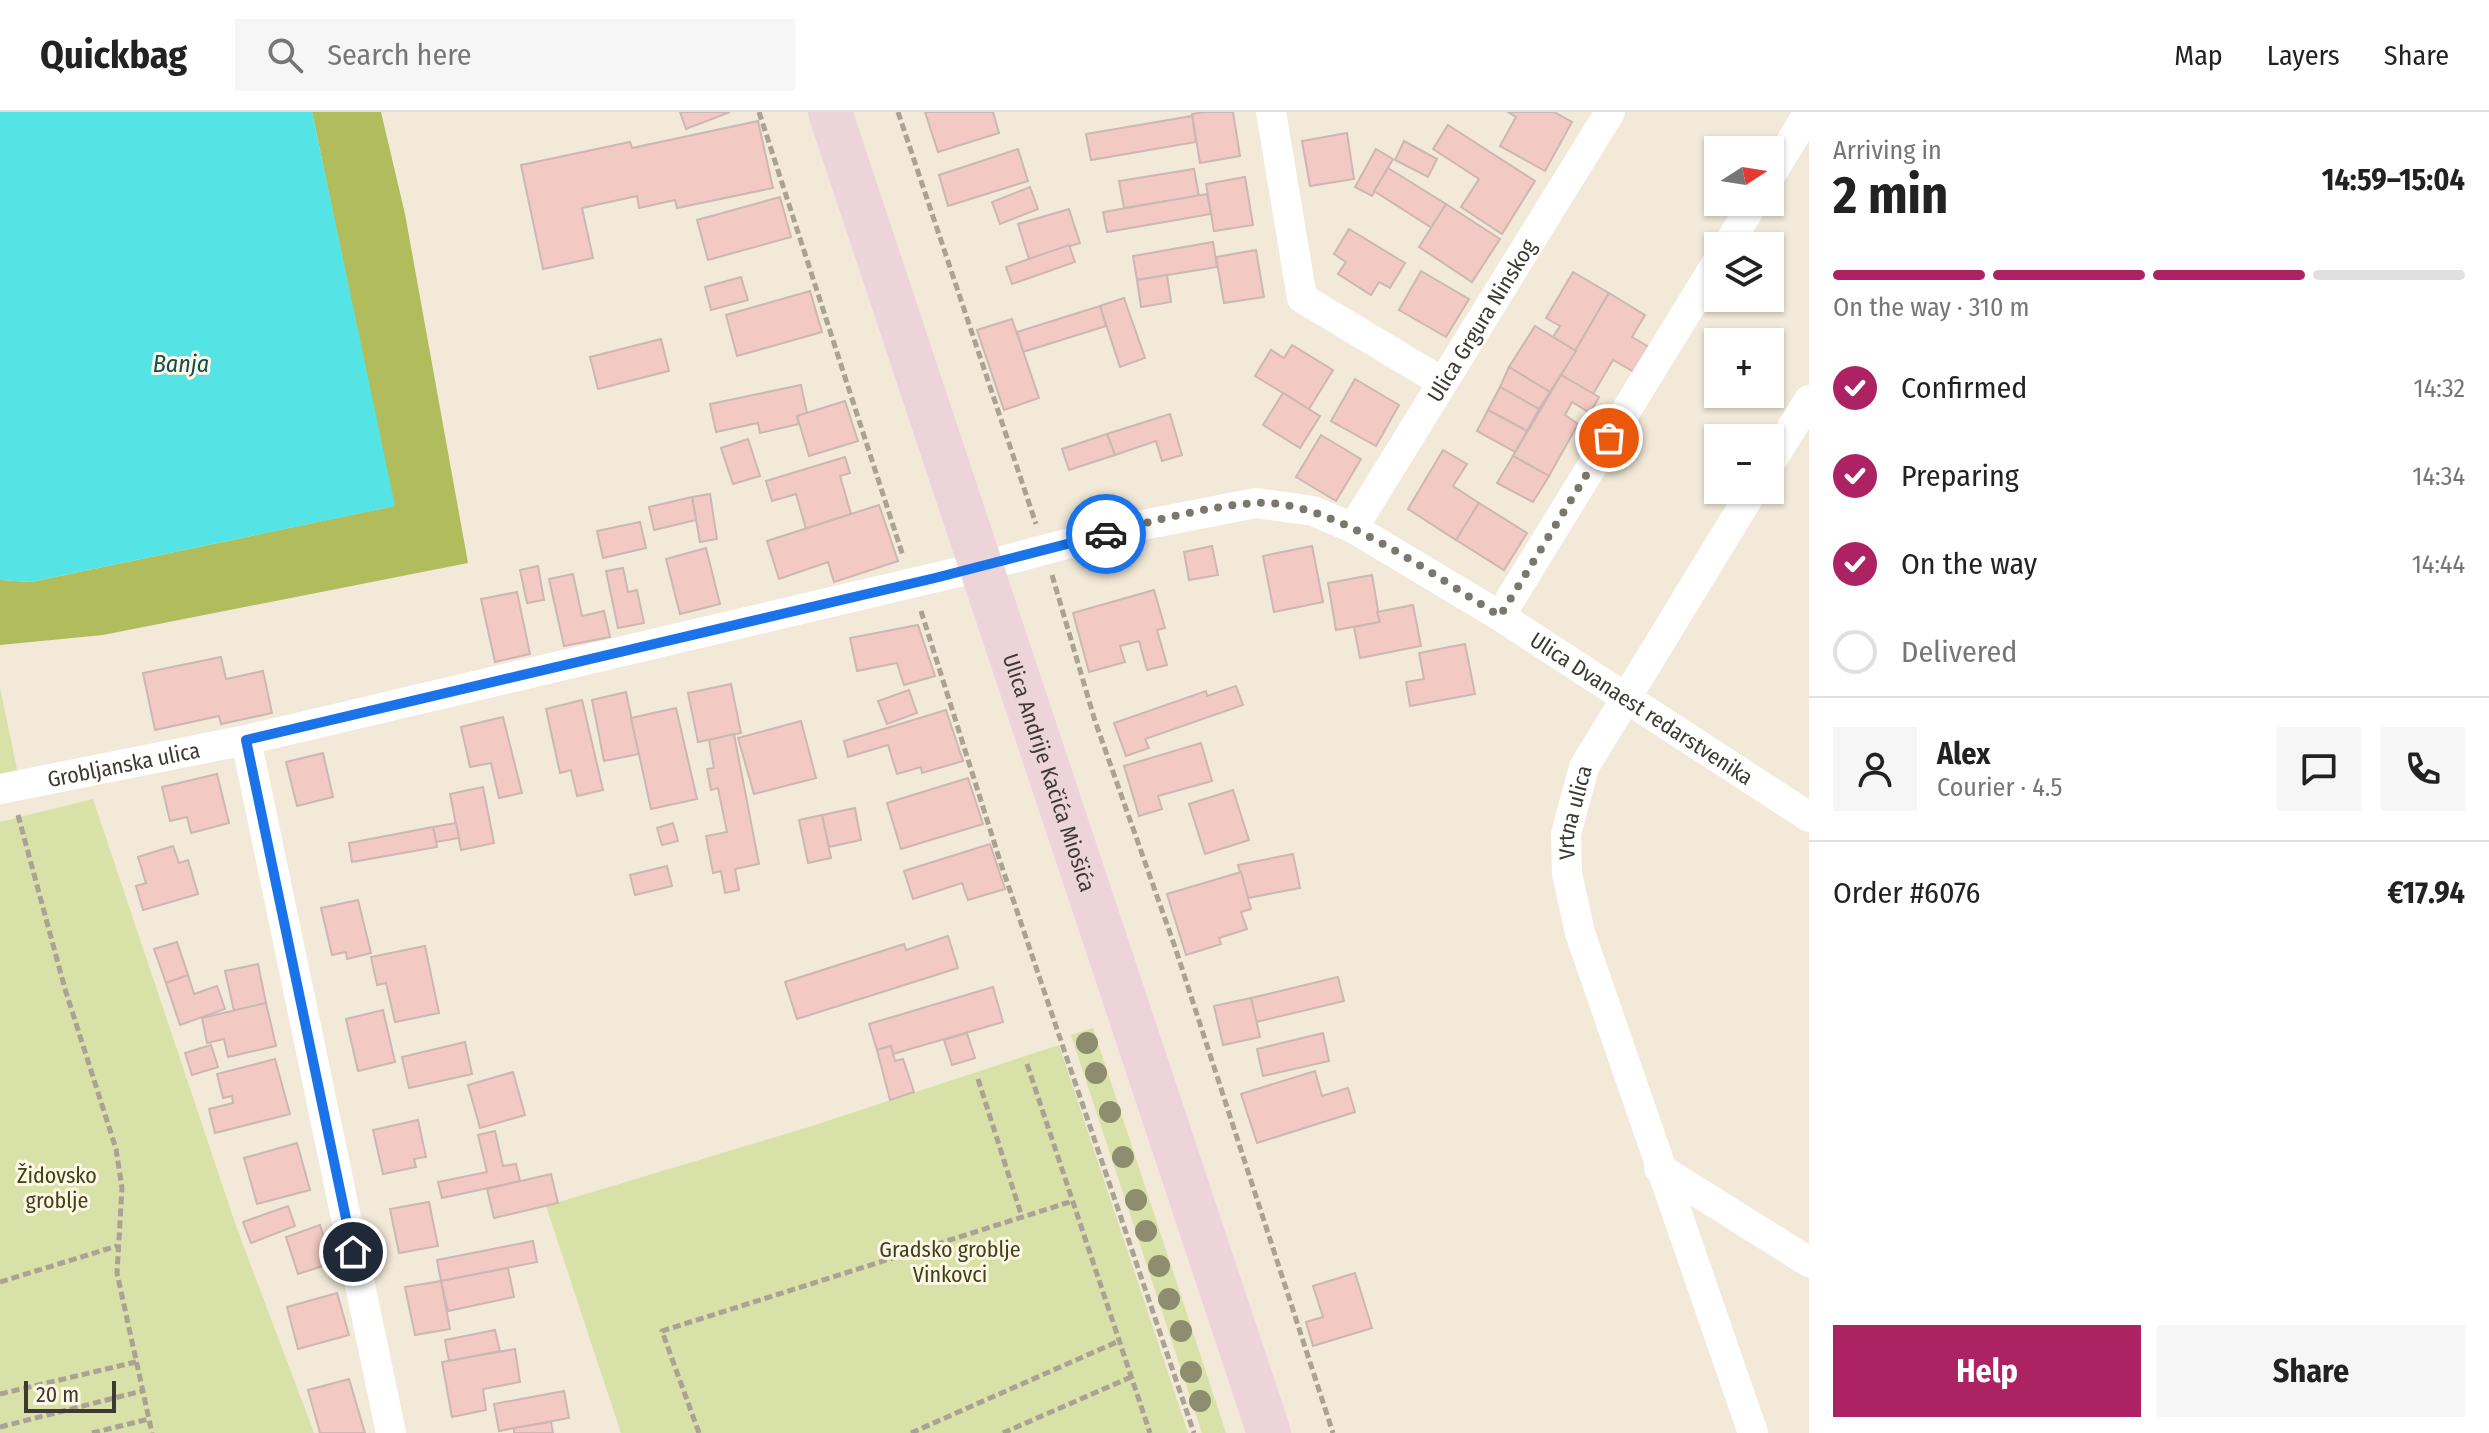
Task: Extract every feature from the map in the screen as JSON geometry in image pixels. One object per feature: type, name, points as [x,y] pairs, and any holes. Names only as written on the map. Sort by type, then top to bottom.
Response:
[{"type":"main road","name":"Ulica Andrije Kačića Miošića","points":[[830,112],[1269,1433]]},
{"type":"street","points":[[1271,112],[1302,298],[1442,382]]},
{"type":"street","name":"Ulica Grgura Ninskog","points":[[1353,528],[1610,112]]},
{"type":"street","points":[[1784,153],[1809,112]]},
{"type":"street","points":[[1500,616],[1704,284]]},
{"type":"street","points":[[1784,440],[1809,400]]},
{"type":"street","name":"Ulica Dvanaest redarstvenika","points":[[980,567],[1122,529],[1256,503],[1313,511],[1353,528],[1500,616],[1809,817]]},
{"type":"street","name":"Vrtna ulica","points":[[1744,504],[1584,767],[1566,834],[1567,873],[1580,933],[1753,1433]]},
{"type":"street","name":"Grobljanska ulica","points":[[5,788],[246,740],[980,567]]},
{"type":"street","points":[[246,740],[391,1433]]},
{"type":"street","points":[[1659,1168],[1809,1262]]},
{"type":"path","points":[[759,112],[1001,864],[1194,1433]]},
{"type":"path","points":[[898,112],[1044,550],[1095,721],[1175,947],[1333,1433]]},
{"type":"path","points":[[5,788],[116,1149],[122,1188],[117,1273],[152,1433]]},
{"type":"path","points":[[1027,1064],[1150,1433]]},
{"type":"path","points":[[978,1079],[1022,1217]]},
{"type":"path","points":[[699,1433],[662,1331],[1073,1201]]},
{"type":"path","points":[[0,1282],[117,1246]]},
{"type":"path","points":[[911,1433],[1119,1341]]},
{"type":"path","points":[[0,1394],[136,1362]]},
{"type":"path","points":[[1003,1433],[1131,1377]]},
{"type":"path","points":[[0,1427],[143,1391]]},
{"type":"path","points":[[92,1433],[149,1419]]},
{"type":"green space","points":[[312,112],[381,112],[405,214],[468,563],[103,635],[0,645],[0,580],[31,582],[394,506]]},
{"type":"green space","points":[[0,688],[18,774],[0,777]]},
{"type":"green space","name":"Židovsko groblje","points":[[93,799],[236,1226],[314,1433],[0,1433],[0,822]]},
{"type":"green space","points":[[1093,1028],[1226,1433],[1202,1433],[1071,1035]]},
{"type":"green space","name":"Gradsko groblje Vinkovci","points":[[1059,1045],[1188,1433],[621,1433],[546,1206],[809,1127]]},
{"type":"water","name":"Banja","points":[[0,112],[312,112],[395,506],[31,582],[0,580]]},
{"type":"building","points":[[680,112],[730,112],[686,129]]},
{"type":"building","points":[[925,112],[993,112],[999,133],[938,152]]},
{"type":"building","points":[[1233,112],[1240,156],[1200,163],[1192,114]]},
{"type":"building","points":[[1508,112],[1554,112],[1572,122],[1545,171],[1500,146],[1516,117]]},
{"type":"building","points":[[1192,116],[1196,142],[1091,160],[1086,134]]},
{"type":"building","points":[[758,121],[773,188],[677,208],[675,200],[639,208],[637,196],[582,208],[593,258],[543,269],[521,165],[630,142],[632,148]]},
{"type":"building","points":[[1448,125],[1535,181],[1502,234],[1461,207],[1479,179],[1433,149]]},
{"type":"building","points":[[1347,133],[1354,179],[1310,186],[1302,141]]},
{"type":"building","points":[[1404,141],[1437,159],[1428,177],[1395,160]]},
{"type":"building","points":[[1018,149],[1028,181],[948,206],[939,175]]},
{"type":"building","points":[[1376,149],[1393,159],[1372,196],[1355,187]]},
{"type":"building","points":[[1388,168],[1446,204],[1432,228],[1374,191]]},
{"type":"building","points":[[1194,169],[1199,196],[1124,208],[1119,181]]},
{"type":"building","points":[[1245,177],[1253,225],[1214,231],[1206,184]]},
{"type":"building","points":[[1030,187],[1038,209],[1000,224],[992,202]]},
{"type":"building","points":[[1207,194],[1211,214],[1107,232],[1103,212]]},
{"type":"building","points":[[780,197],[791,237],[708,260],[697,220]]},
{"type":"building","points":[[1446,204],[1500,239],[1472,282],[1419,247]]},
{"type":"building","points":[[1069,209],[1080,243],[1029,259],[1018,224]]},
{"type":"building","points":[[1349,229],[1405,263],[1390,288],[1379,282],[1371,295],[1338,274],[1346,262],[1334,254]]},
{"type":"building","points":[[1213,242],[1217,267],[1137,280],[1133,256]]},
{"type":"building","points":[[1069,245],[1075,262],[1012,284],[1006,267]]},
{"type":"building","points":[[1256,250],[1264,297],[1224,303],[1216,257]]},
{"type":"building","points":[[1421,271],[1469,299],[1446,337],[1399,310]]},
{"type":"building","points":[[1573,272],[1609,293],[1576,351],[1553,337],[1560,326],[1546,318]]},
{"type":"building","points":[[1167,275],[1171,302],[1141,307],[1137,280]]},
{"type":"building","points":[[741,277],[748,300],[711,310],[705,287]]},
{"type":"building","points":[[810,291],[822,332],[737,356],[726,315]]},
{"type":"building","points":[[1609,293],[1645,315],[1632,337],[1649,347],[1634,372],[1613,360],[1593,394],[1561,375]]},
{"type":"building","points":[[1124,298],[1145,358],[1120,367],[1100,306]]},
{"type":"building","points":[[1100,306],[1106,326],[1023,352],[1017,332]]},
{"type":"building","points":[[1012,319],[1039,398],[1004,410],[977,330]]},
{"type":"building","points":[[1535,326],[1576,351],[1550,392],[1509,367]]},
{"type":"building","points":[[661,339],[669,371],[598,389],[590,357]]},
{"type":"building","points":[[1292,345],[1333,370],[1309,409],[1255,376],[1271,350],[1284,358]]},
{"type":"building","points":[[1509,367],[1550,392],[1539,409],[1500,387]]},
{"type":"building","points":[[1561,375],[1599,397],[1590,413],[1572,402],[1565,415],[1578,424],[1549,476],[1513,456]]},
{"type":"building","points":[[1355,379],[1399,405],[1376,446],[1331,421]]},
{"type":"building","points":[[801,385],[807,413],[797,416],[799,424],[760,433],[758,423],[716,432],[710,404]]},
{"type":"building","points":[[1500,387],[1539,409],[1527,431],[1488,410]]},
{"type":"building","points":[[1283,393],[1320,416],[1300,448],[1263,425]]},
{"type":"building","points":[[845,401],[858,441],[809,456],[797,416]]},
{"type":"building","points":[[1488,410],[1527,431],[1515,452],[1477,431]]},
{"type":"building","points":[[1170,414],[1182,455],[1162,461],[1156,441],[1115,455],[1107,434]]},
{"type":"building","points":[[1107,434],[1115,455],[1069,470],[1062,449]]},
{"type":"building","points":[[1321,435],[1361,459],[1336,501],[1296,477]]},
{"type":"building","points":[[748,439],[760,476],[733,484],[721,448]]},
{"type":"building","points":[[1443,450],[1467,464],[1453,486],[1479,503],[1456,540],[1408,509]]},
{"type":"building","points":[[1513,456],[1549,476],[1533,502],[1497,483]]},
{"type":"building","points":[[845,457],[850,473],[840,476],[851,514],[806,529],[796,494],[772,501],[766,481]]},
{"type":"building","points":[[710,494],[717,539],[700,542],[692,497]]},
{"type":"building","points":[[692,497],[696,520],[654,530],[649,507]]},
{"type":"building","points":[[1479,503],[1527,533],[1504,570],[1456,540]]},
{"type":"building","points":[[879,505],[898,561],[834,582],[828,562],[779,579],[767,541]]},
{"type":"building","points":[[640,522],[646,548],[603,558],[597,531]]},
{"type":"building","points":[[1212,546],[1218,575],[1189,580],[1184,552]]},
{"type":"building","points":[[1312,546],[1323,602],[1274,612],[1263,556]]},
{"type":"building","points":[[706,548],[720,604],[680,614],[666,559]]},
{"type":"building","points":[[538,566],[544,600],[527,603],[520,570]]},
{"type":"building","points":[[623,568],[628,592],[637,590],[644,623],[618,628],[606,571]]},
{"type":"building","points":[[573,574],[582,616],[604,611],[610,637],[564,646],[549,579]]},
{"type":"building","points":[[1372,575],[1380,622],[1336,630],[1328,583]]},
{"type":"building","points":[[1154,590],[1165,628],[1157,630],[1167,665],[1147,670],[1139,641],[1120,646],[1125,662],[1089,672],[1073,613]]},
{"type":"building","points":[[517,592],[530,654],[495,662],[481,599]]},
{"type":"building","points":[[1413,605],[1421,646],[1360,658],[1354,627],[1380,622],[1377,612]]},
{"type":"building","points":[[918,625],[935,676],[904,685],[897,663],[857,671],[850,638]]},
{"type":"building","points":[[1465,644],[1475,694],[1410,706],[1406,682],[1424,679],[1419,653]]},
{"type":"building","points":[[221,657],[226,679],[263,671],[272,713],[221,724],[219,716],[155,730],[143,673]]},
{"type":"building","points":[[731,684],[741,733],[698,742],[688,693]]},
{"type":"building","points":[[1236,686],[1243,705],[1145,739],[1149,748],[1126,756],[1114,723],[1206,691],[1207,696]]},
{"type":"building","points":[[909,690],[917,713],[887,724],[878,701]]},
{"type":"building","points":[[626,692],[639,754],[604,761],[592,700]]},
{"type":"building","points":[[582,700],[603,790],[577,796],[571,770],[560,773],[546,709]]},
{"type":"building","points":[[676,708],[697,799],[651,809],[631,718]]},
{"type":"building","points":[[946,710],[963,761],[922,773],[921,767],[897,774],[888,745],[848,757],[844,741]]},
{"type":"building","points":[[503,717],[522,793],[499,798],[491,763],[470,767],[461,727]]},
{"type":"building","points":[[801,721],[816,778],[754,794],[738,738]]},
{"type":"building","points":[[734,734],[759,864],[735,869],[739,890],[725,893],[721,871],[713,873],[706,836],[727,832],[718,788],[711,790],[707,769],[714,768],[709,740]]},
{"type":"building","points":[[1201,743],[1212,781],[1158,796],[1162,809],[1139,816],[1124,766]]},
{"type":"building","points":[[323,753],[333,797],[297,806],[286,762]]},
{"type":"building","points":[[217,774],[229,823],[191,833],[187,817],[170,821],[162,787]]},
{"type":"building","points":[[968,778],[983,824],[901,849],[887,803]]},
{"type":"building","points":[[483,787],[494,843],[461,850],[450,794]]},
{"type":"building","points":[[1233,790],[1249,840],[1205,854],[1189,804]]},
{"type":"building","points":[[855,808],[861,840],[829,847],[822,815]]},
{"type":"building","points":[[822,815],[831,858],[808,863],[799,820]]},
{"type":"building","points":[[456,823],[459,838],[436,842],[433,827]]},
{"type":"building","points":[[673,823],[678,841],[662,845],[657,828]]},
{"type":"building","points":[[433,827],[437,847],[352,862],[349,843]]},
{"type":"building","points":[[990,844],[1005,889],[968,900],[962,883],[913,899],[904,871]]},
{"type":"building","points":[[173,846],[179,863],[188,860],[198,894],[143,910],[136,886],[146,883],[138,857]]},
{"type":"building","points":[[1293,854],[1300,888],[1248,898],[1238,865]]},
{"type":"building","points":[[667,866],[672,886],[635,895],[630,875]]},
{"type":"building","points":[[1241,872],[1251,909],[1241,912],[1247,929],[1219,938],[1221,944],[1186,955],[1167,894]]},
{"type":"building","points":[[358,900],[371,953],[347,959],[346,952],[332,955],[321,908]]},
{"type":"building","points":[[948,936],[958,968],[797,1019],[785,982],[904,944],[906,950]]},
{"type":"building","points":[[177,942],[188,975],[166,983],[154,949]]},
{"type":"building","points":[[425,946],[439,1013],[395,1022],[386,983],[377,985],[371,957]]},
{"type":"building","points":[[258,964],[266,1003],[234,1011],[225,971]]},
{"type":"building","points":[[188,975],[194,994],[217,986],[225,1009],[180,1025],[166,983]]},
{"type":"building","points":[[1338,977],[1344,1001],[1256,1022],[1251,998]]},
{"type":"building","points":[[993,987],[1003,1022],[893,1054],[891,1046],[877,1050],[869,1024]]},
{"type":"building","points":[[1251,998],[1260,1037],[1223,1045],[1214,1006]]},
{"type":"building","points":[[266,1003],[276,1046],[228,1057],[224,1039],[207,1043],[202,1018]]},
{"type":"building","points":[[383,1010],[395,1062],[358,1071],[346,1019]]},
{"type":"building","points":[[967,1033],[975,1058],[952,1065],[944,1040]]},
{"type":"building","points":[[1323,1033],[1329,1061],[1263,1076],[1257,1049]]},
{"type":"building","points":[[465,1042],[472,1074],[409,1088],[402,1057]]},
{"type":"building","points":[[211,1045],[218,1067],[192,1075],[185,1053]]},
{"type":"building","points":[[891,1046],[895,1061],[903,1059],[914,1092],[890,1100],[877,1050]]},
{"type":"building","points":[[275,1059],[290,1114],[215,1133],[209,1109],[233,1103],[232,1096],[223,1098],[217,1074]]},
{"type":"building","points":[[1315,1071],[1322,1096],[1348,1088],[1355,1112],[1257,1143],[1241,1094]]},
{"type":"building","points":[[513,1072],[525,1115],[480,1128],[468,1085]]},
{"type":"building","points":[[418,1120],[426,1157],[414,1159],[416,1167],[383,1174],[373,1130]]},
{"type":"building","points":[[495,1131],[503,1166],[516,1164],[520,1181],[442,1198],[438,1182],[487,1172],[478,1135]]},
{"type":"building","points":[[297,1143],[310,1190],[257,1204],[244,1158]]},
{"type":"building","points":[[551,1174],[558,1203],[494,1218],[487,1189]]},
{"type":"building","points":[[429,1202],[438,1246],[399,1253],[390,1209]]},
{"type":"building","points":[[288,1206],[295,1226],[251,1243],[243,1222]]},
{"type":"building","points":[[320,1225],[332,1263],[298,1274],[286,1237]]},
{"type":"building","points":[[533,1241],[537,1262],[441,1281],[437,1260]]},
{"type":"building","points":[[508,1268],[514,1297],[448,1311],[441,1281]]},
{"type":"building","points":[[1355,1273],[1372,1328],[1313,1346],[1306,1322],[1323,1317],[1313,1286]]},
{"type":"building","points":[[441,1281],[450,1329],[415,1335],[405,1287]]},
{"type":"building","points":[[337,1293],[349,1335],[298,1349],[287,1307]]},
{"type":"building","points":[[495,1330],[500,1351],[449,1361],[445,1340]]},
{"type":"building","points":[[515,1349],[520,1382],[483,1389],[486,1410],[452,1417],[442,1362]]},
{"type":"building","points":[[349,1379],[365,1433],[320,1433],[308,1390]]},
{"type":"building","points":[[564,1391],[569,1418],[499,1431],[494,1404]]},
{"type":"building","points":[[551,1422],[553,1433],[514,1433],[514,1428]]},
{"type":"way so far","points":[[1106,534],[1256,503],[1313,511],[1353,528],[1500,616],[1609,438]]},
{"type":"route","points":[[353,1252],[246,740],[935,578],[1106,534]]}]
